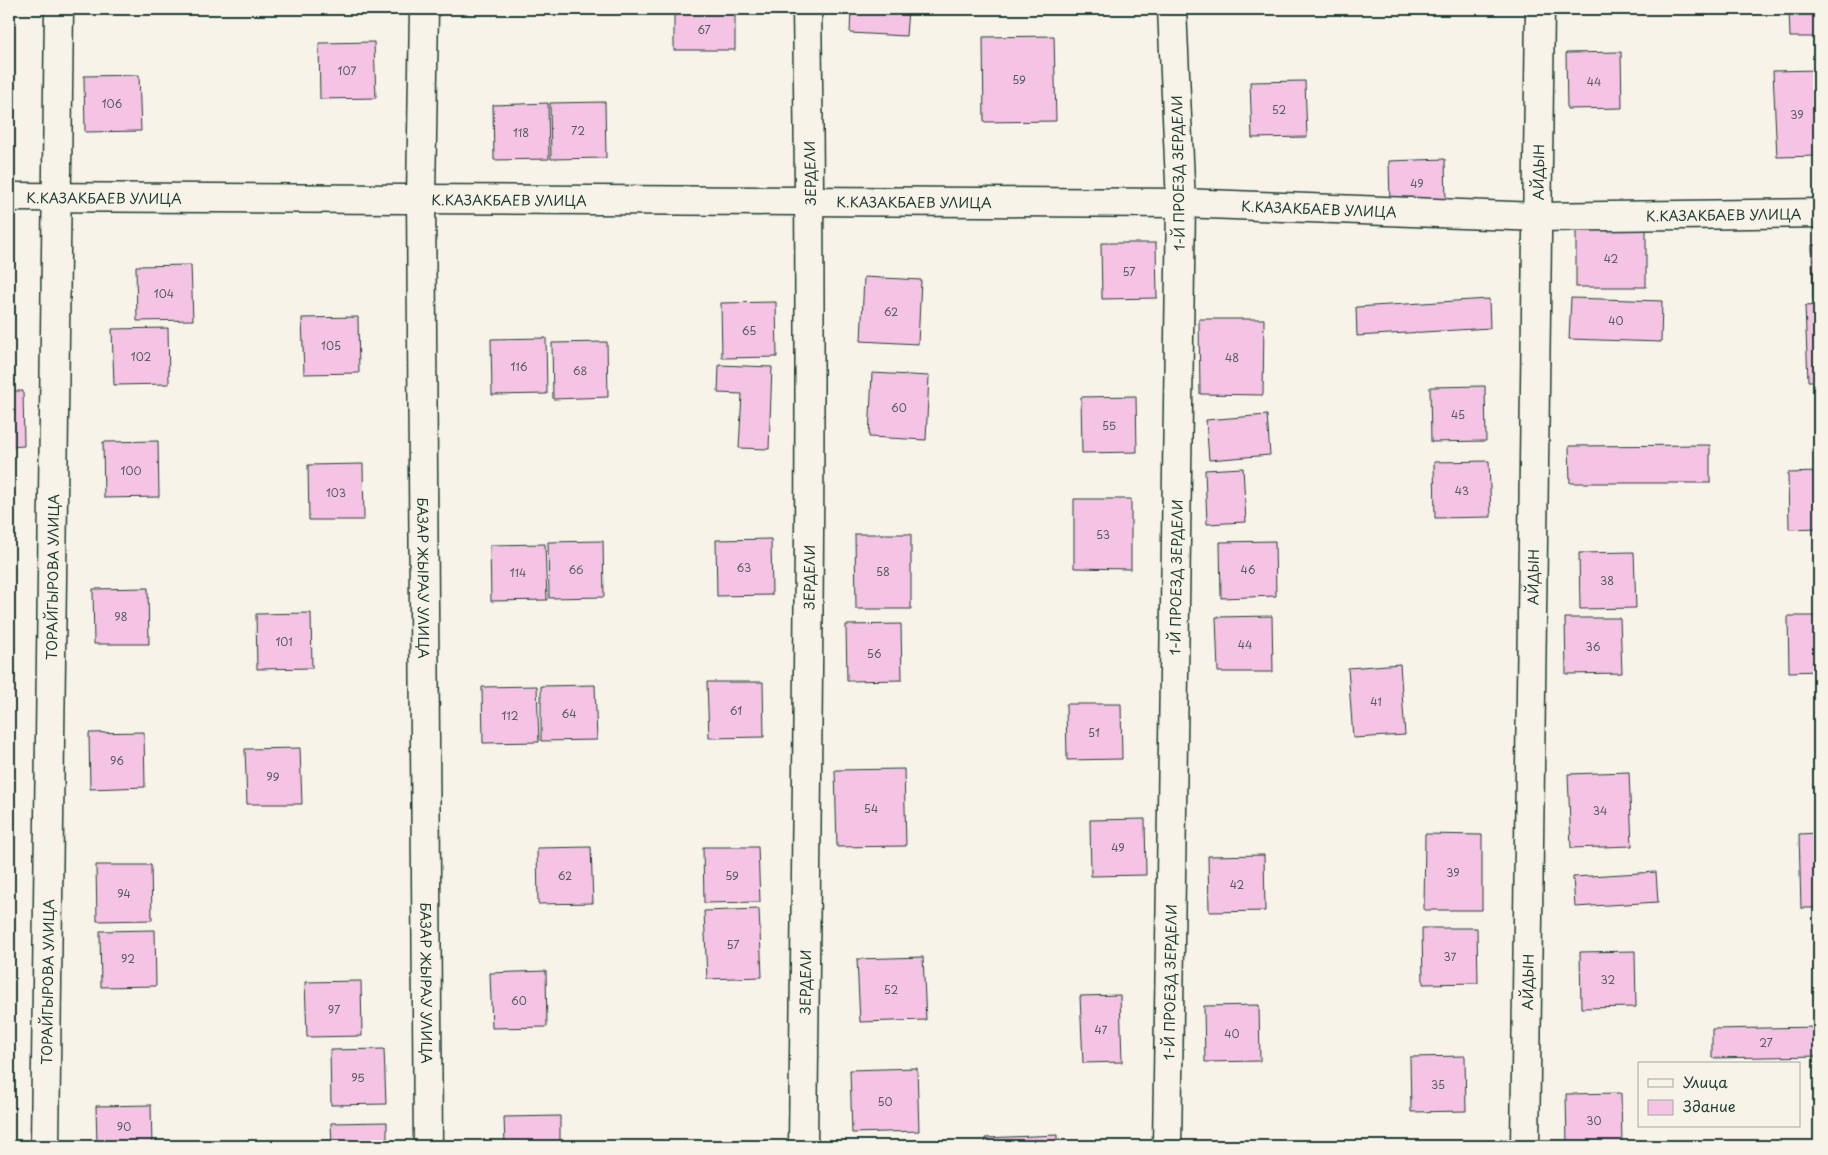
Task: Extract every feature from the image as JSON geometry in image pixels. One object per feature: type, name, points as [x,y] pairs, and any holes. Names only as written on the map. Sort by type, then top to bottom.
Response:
[{"type":"street","name":"ТОРАЙГЫРОВА УЛИЦА","points":[[45,1146],[59,9]]},
{"type":"street","name":"БАЗАР ЖЫРАУ УЛИЦА","points":[[424,9],[421,198],[428,1146]]},
{"type":"street","name":"ЗЕРДЕЛИ","points":[[803,1146],[808,746],[810,201],[807,9]]},
{"type":"street","name":"1-Й ПРОЕЗД ЗЕРДЕЛИ","points":[[1167,1146],[1181,203],[1172,9]]},
{"type":"street","name":"АЙДЫН","points":[[1525,1146],[1540,9]]},
{"type":"street","name":"К.КАЗАКБАЕВ УЛИЦА","points":[[9,197],[1181,203],[1536,217],[1819,214]]},
{"type":"building","points":[[674,9],[735,9],[735,50],[674,50]]},
{"type":"building","points":[[851,9],[908,9],[906,36],[850,33]]},
{"type":"building","points":[[1789,9],[1819,9],[1819,37],[1790,37]]},
{"type":"building","points":[[1054,36],[1056,121],[984,122],[983,37]]},
{"type":"building","points":[[374,42],[376,98],[320,99],[319,43]]},
{"type":"building","points":[[1621,52],[1622,108],[1567,109],[1566,53]]},
{"type":"building","points":[[1819,70],[1819,156],[1777,157],[1773,71]]},
{"type":"building","points":[[139,75],[141,131],[85,132],[84,76]]},
{"type":"building","points":[[1305,81],[1307,137],[1252,138],[1250,82]]},
{"type":"building","points":[[9,96],[11,96],[12,151],[9,151]]},
{"type":"building","points":[[605,102],[606,158],[551,159],[550,103]]},
{"type":"building","points":[[548,103],[549,159],[494,160],[493,105]]},
{"type":"building","points":[[1445,159],[1446,204],[1390,206],[1389,161]]},
{"type":"building","points":[[1576,229],[1646,229],[1646,287],[1576,287]]},
{"type":"building","points":[[1101,243],[1156,243],[1157,298],[1102,299]]},
{"type":"building","points":[[1812,245],[1819,245],[1819,300],[1813,300]]},
{"type":"building","points":[[191,265],[193,320],[137,321],[136,266]]},
{"type":"building","points":[[864,277],[921,280],[918,344],[861,341]]},
{"type":"building","points":[[1571,298],[1662,301],[1661,342],[1569,339]]},
{"type":"building","points":[[1489,299],[1490,328],[1357,336],[1356,307]]},
{"type":"building","points":[[776,302],[777,357],[722,358],[721,303]]},
{"type":"building","points":[[1819,305],[1819,381],[1808,381],[1805,306]]},
{"type":"building","points":[[358,317],[359,373],[304,374],[302,318]]},
{"type":"building","points":[[1199,319],[1264,319],[1263,395],[1200,394]]},
{"type":"building","points":[[168,328],[169,384],[114,385],[112,329]]},
{"type":"building","points":[[546,338],[547,394],[492,395],[491,339]]},
{"type":"building","points":[[607,342],[608,397],[553,399],[552,343]]},
{"type":"building","points":[[719,365],[772,367],[769,449],[739,448],[742,394],[718,393]]},
{"type":"building","points":[[872,373],[929,376],[926,440],[869,437]]},
{"type":"building","points":[[1485,386],[1486,441],[1431,442],[1430,387]]},
{"type":"building","points":[[9,391],[23,391],[24,446],[9,447]]},
{"type":"building","points":[[1136,396],[1137,452],[1082,453],[1081,397]]},
{"type":"building","points":[[1267,415],[1270,455],[1209,460],[1206,420]]},
{"type":"building","points":[[158,441],[159,497],[104,498],[103,442]]},
{"type":"building","points":[[1710,445],[1710,483],[1570,483],[1569,446]]},
{"type":"building","points":[[1489,461],[1491,517],[1435,518],[1434,462]]},
{"type":"building","points":[[363,464],[364,520],[309,520],[308,465]]},
{"type":"building","points":[[1243,468],[1246,522],[1207,524],[1205,470]]},
{"type":"building","points":[[1819,472],[1819,528],[1789,529],[1788,473]]},
{"type":"building","points":[[1074,499],[1131,499],[1131,569],[1074,568]]},
{"type":"building","points":[[855,534],[911,534],[911,609],[856,609]]},
{"type":"building","points":[[771,539],[772,595],[717,596],[716,540]]},
{"type":"building","points":[[603,541],[604,597],[549,598],[548,542]]},
{"type":"building","points":[[1275,541],[1276,596],[1221,598],[1220,542]]},
{"type":"building","points":[[545,544],[547,600],[491,601],[490,545]]},
{"type":"building","points":[[1634,552],[1636,608],[1580,609],[1579,553]]},
{"type":"building","points":[[148,588],[149,644],[94,644],[93,589]]},
{"type":"building","points":[[311,613],[312,668],[257,669],[256,614]]},
{"type":"building","points":[[1272,616],[1273,672],[1218,672],[1216,617]]},
{"type":"building","points":[[1788,616],[1819,616],[1819,671],[1789,672]]},
{"type":"building","points":[[1565,618],[1620,618],[1622,673],[1566,674]]},
{"type":"building","points":[[901,624],[902,680],[847,681],[846,625]]},
{"type":"building","points":[[1400,664],[1405,735],[1353,738],[1348,668]]},
{"type":"building","points":[[707,682],[763,682],[764,737],[709,738]]},
{"type":"building","points":[[595,685],[597,740],[541,741],[541,686]]},
{"type":"building","points":[[537,686],[539,742],[483,743],[482,687]]},
{"type":"building","points":[[1066,704],[1121,704],[1122,759],[1067,760]]},
{"type":"building","points":[[144,732],[145,787],[90,789],[89,733]]},
{"type":"building","points":[[300,748],[302,804],[247,804],[245,749]]},
{"type":"building","points":[[904,769],[906,846],[837,847],[835,770]]},
{"type":"building","points":[[1629,772],[1632,846],[1571,848],[1568,774]]},
{"type":"building","points":[[1145,819],[1146,875],[1091,876],[1090,820]]},
{"type":"building","points":[[1819,833],[1819,908],[1801,908],[1799,834]]},
{"type":"building","points":[[1425,834],[1482,835],[1482,910],[1424,910]]},
{"type":"building","points":[[591,847],[593,903],[538,904],[537,848]]},
{"type":"building","points":[[703,847],[758,847],[760,902],[704,903]]},
{"type":"building","points":[[1264,855],[1265,911],[1209,912],[1208,856]]},
{"type":"building","points":[[96,865],[151,865],[152,920],[97,921]]},
{"type":"building","points":[[1656,872],[1658,902],[1575,907],[1573,877]]},
{"type":"building","points":[[759,909],[762,977],[707,979],[704,911]]},
{"type":"building","points":[[1422,928],[1477,928],[1478,983],[1423,984]]},
{"type":"building","points":[[155,930],[156,986],[101,987],[100,931]]},
{"type":"building","points":[[1635,951],[1636,1007],[1581,1008],[1580,952]]},
{"type":"building","points":[[923,957],[926,1020],[860,1022],[857,959]]},
{"type":"building","points":[[546,971],[547,1027],[492,1028],[490,973]]},
{"type":"building","points":[[361,981],[362,1036],[307,1037],[305,982]]},
{"type":"building","points":[[1120,995],[1122,1062],[1083,1063],[1080,996]]},
{"type":"building","points":[[1259,1005],[1260,1061],[1205,1062],[1204,1006]]},
{"type":"building","points":[[1819,1027],[1819,1056],[1712,1058],[1712,1029]]},
{"type":"building","points":[[384,1049],[386,1104],[331,1105],[330,1050]]},
{"type":"building","points":[[1465,1056],[1466,1111],[1411,1112],[1410,1057]]},
{"type":"building","points":[[917,1068],[919,1131],[852,1133],[850,1070]]},
{"type":"building","points":[[1621,1093],[1622,1146],[1567,1146],[1566,1094]]},
{"type":"building","points":[[151,1105],[152,1146],[97,1146],[96,1106]]},
{"type":"building","points":[[560,1116],[560,1146],[505,1146],[504,1117]]},
{"type":"building","points":[[387,1122],[387,1146],[332,1146],[331,1123]]},
{"type":"building","points":[[1057,1135],[1057,1146],[986,1146],[985,1138]]}]
